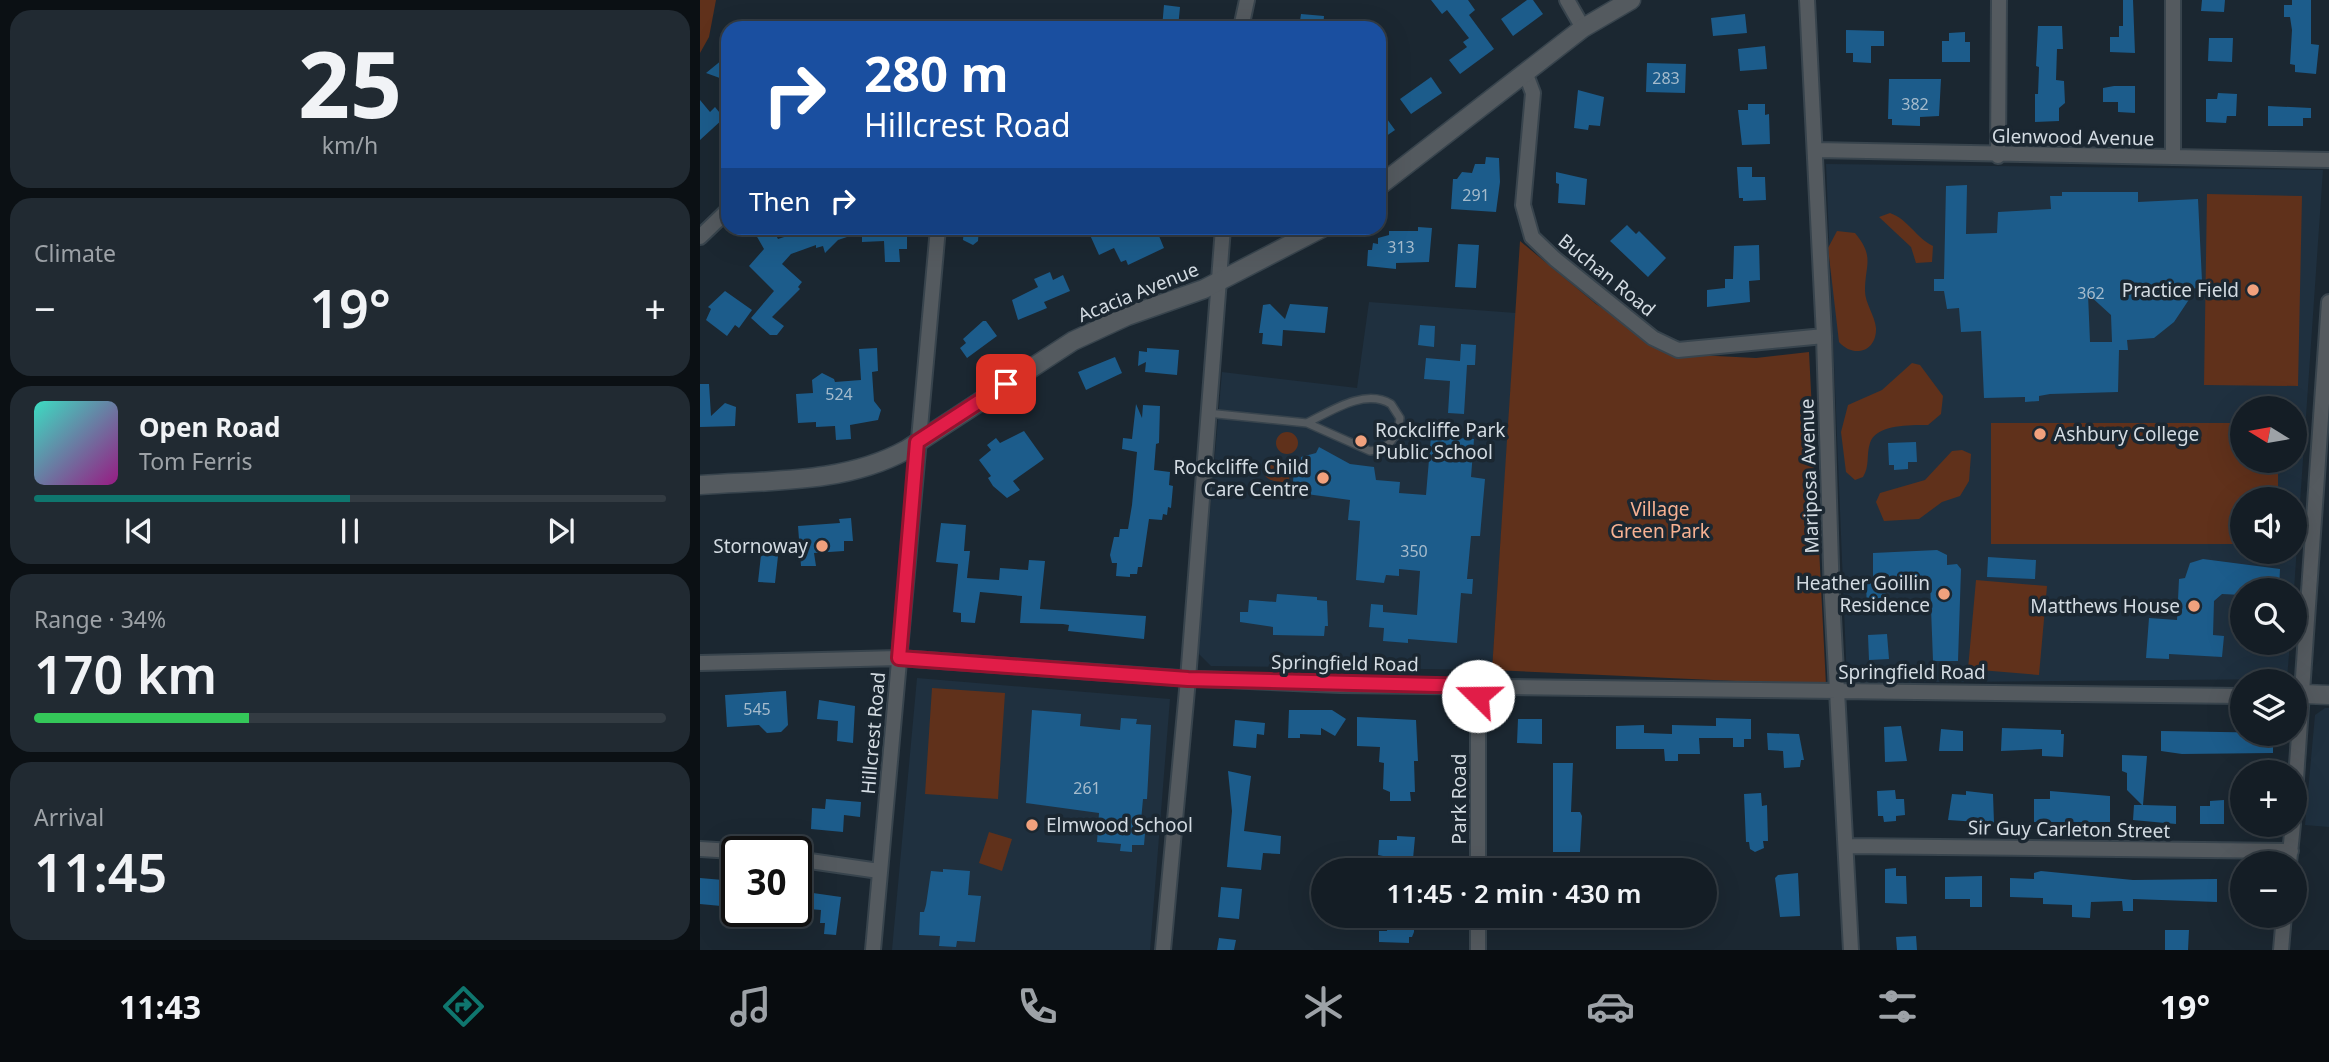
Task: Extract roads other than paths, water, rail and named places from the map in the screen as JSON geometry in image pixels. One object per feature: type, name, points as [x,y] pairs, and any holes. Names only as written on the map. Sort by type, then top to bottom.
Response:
[{"type":"street","points":[[1242,21],[1247,0]]},
{"type":"street","points":[[1567,0],[1583,28]]},
{"type":"street","points":[[1386,180],[1583,28],[1632,0]]},
{"type":"street","name":"Mariposa Avenue","points":[[1807,0],[1824,335],[1832,597],[1851,950]]},
{"type":"street","points":[[1998,156],[1999,0]]},
{"type":"street","points":[[2173,0],[2173,157]]},
{"type":"street","name":"Buchan Road","points":[[1524,72],[1532,93],[1523,205],[1532,237],[1555,259],[1653,338],[1678,350],[1824,335]]},
{"type":"street","name":"Glenwood Avenue","points":[[1816,150],[1998,156],[2329,160]]},
{"type":"street","points":[[700,237],[721,217]]},
{"type":"street","name":"Hillcrest Road","points":[[873,950],[936,235]]},
{"type":"street","points":[[1163,950],[1188,679],[1222,235]]},
{"type":"street","name":"Acacia Avenue","points":[[700,485],[844,474],[892,458],[1073,341],[1127,316],[1218,281],[1308,235]]},
{"type":"street","points":[[2302,669],[2324,451],[2329,302]]},
{"type":"street","name":"Springfield Road","points":[[700,663],[899,658],[1188,679],[1839,692],[2230,696]]},
{"type":"street","name":"Park Road","points":[[1478,686],[1478,858]]},
{"type":"street","points":[[2307,695],[2329,695]]},
{"type":"street","name":"Sir Guy Carleton Street","points":[[1847,846],[2230,856]]},
{"type":"street","points":[[700,849],[721,850]]},
{"type":"street","points":[[812,861],[879,871]]},
{"type":"street","points":[[1478,928],[1478,950]]},
{"type":"street","points":[[2281,950],[2283,928]]},
{"type":"lane","points":[[1207,413],[1307,424],[1370,451],[1381,450],[1392,443],[1400,418],[1391,404],[1372,398],[1359,400],[1307,424]]},
{"type":"place","name":"Practice Field","points":[[2253,290]]},
{"type":"place","name":"Ashbury College","points":[[2040,434]]},
{"type":"place","name":"Rockcliffe Park Public School","points":[[1361,441]]},
{"type":"place","name":"Rockcliffe Child Care Centre","points":[[1323,478]]},
{"type":"place","name":"Stornoway","points":[[822,546]]},
{"type":"place","name":"Heather Goillin Residence","points":[[1944,594]]},
{"type":"place","name":"Matthews House","points":[[2194,606]]},
{"type":"place","name":"Elmwood School","points":[[1032,825]]},
{"type":"park label","name":"Village Green Park","points":[[1660,520]]}]
